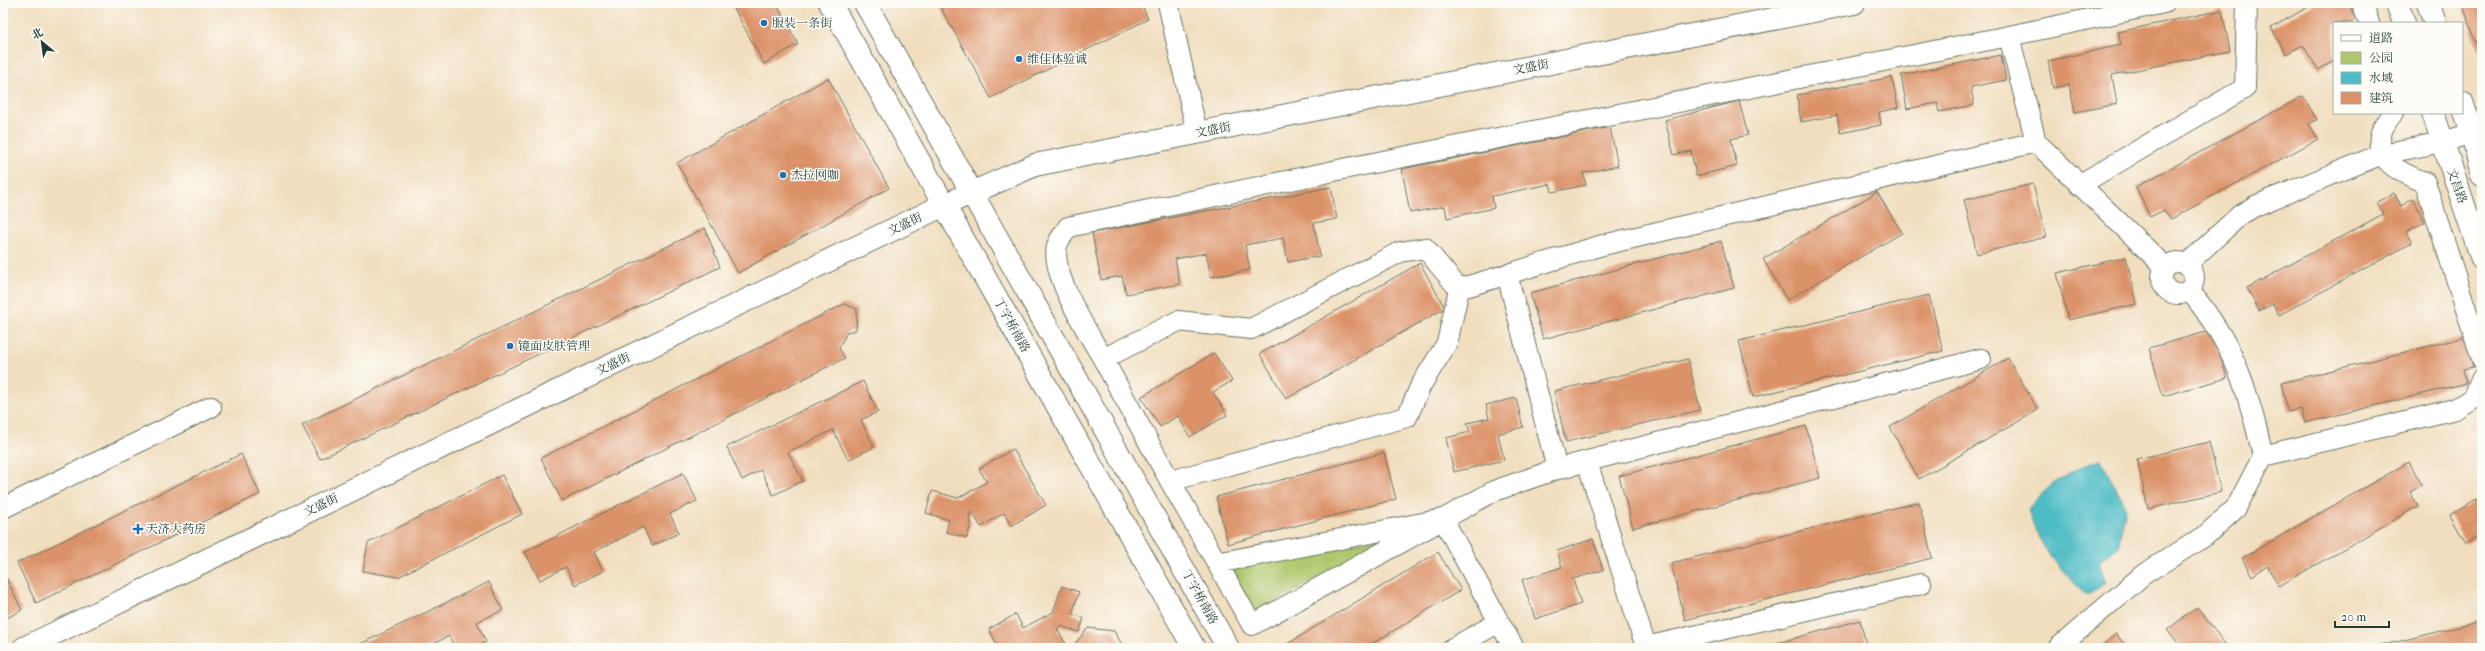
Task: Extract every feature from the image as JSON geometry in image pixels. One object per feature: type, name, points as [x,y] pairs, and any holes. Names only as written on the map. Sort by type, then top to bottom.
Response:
[{"type":"street","name":"丁字桥南路","points":[[830,3],[1194,648]]},
{"type":"street","name":"丁字桥南路","points":[[866,3],[1228,648]]},
{"type":"street","points":[[1168,3],[1197,133]]},
{"type":"street","name":"文盛街","points":[[24,648],[944,205],[1036,165],[1854,3]]},
{"type":"street","points":[[1981,360],[1557,469],[1494,491],[1252,625],[1170,481],[1064,287],[1058,266],[1057,246],[1068,227],[1351,168],[2009,36],[2164,3]]},
{"type":"street","points":[[2079,185],[2245,88],[2247,3]]},
{"type":"street","points":[[2362,3],[2369,22]]},
{"type":"street","points":[[2397,3],[2404,22]]},
{"type":"street","points":[[2428,3],[2435,22]]},
{"type":"street","points":[[2009,36],[2036,142],[2166,268]]},
{"type":"street","points":[[2463,105],[2481,169]]},
{"type":"street","points":[[2392,114],[2383,127],[2379,139],[2382,154],[2384,159],[2397,171],[2426,182],[2482,359]]},
{"type":"street","name":"文昌路","points":[[2433,114],[2482,259]]},
{"type":"street","points":[[2186,265],[2240,215],[2255,206],[2382,154],[2443,142],[2472,133]]},
{"type":"street","points":[[1459,289],[1599,246],[2036,142]]},
{"type":"street","points":[[1103,359],[1178,321],[1251,329],[1400,252],[1425,248],[1459,289]]},
{"type":"street","points":[[2174,263],[2186,265],[2193,276],[2189,290],[2179,294],[2169,292],[2162,278],[2166,268],[2174,263]]},
{"type":"street","points":[[1507,274],[1557,469]]},
{"type":"street","points":[[1170,481],[1407,417],[1421,385],[1447,343],[1459,289]]},
{"type":"street","points":[[2058,648],[2144,574],[2205,536],[2236,508],[2263,456],[2248,394],[2239,368],[2213,322],[2189,290]]},
{"type":"street","points":[[2263,456],[2455,409],[2474,397],[2482,378]]},
{"type":"street","points":[[3,508],[211,408]]},
{"type":"street","points":[[1587,462],[1645,648],[1921,584]]},
{"type":"street","points":[[1217,563],[1443,519]]},
{"type":"street","points":[[1443,519],[1514,648]]},
{"type":"street","points":[[1453,648],[1499,622]]},
{"type":"green space","points":[[1399,534],[1255,613],[1232,569]]},
{"type":"water","points":[[2101,459],[2126,508],[2118,547],[2099,562],[2106,583],[2087,595],[2059,566],[2043,545],[2032,522],[2028,509],[2044,492],[2061,478],[2080,467]]},
{"type":"building","name":"服装一条街","points":[[731,3],[776,3],[798,44],[764,64]]},
{"type":"building","name":"维佳体验诚","points":[[938,3],[1141,3],[1148,19],[991,98]]},
{"type":"building","points":[[2315,3],[2348,3],[2357,19],[2352,22],[2333,22],[2333,62],[2318,70],[2303,45],[2286,54],[2271,28]]},
{"type":"building","points":[[2462,3],[2482,3],[2482,59]]},
{"type":"building","points":[[2222,10],[2230,51],[2112,75],[2117,104],[2075,112],[2069,85],[2053,88],[2048,61],[2121,45],[2118,32]]},
{"type":"building","points":[[2001,55],[2006,80],[1971,87],[1974,105],[1939,112],[1937,103],[1907,109],[1901,75]]},
{"type":"building","points":[[1892,77],[1898,108],[1879,112],[1881,125],[1840,133],[1837,115],[1801,122],[1797,95]]},
{"type":"building","name":"杰拉网咖","points":[[828,78],[889,188],[738,273],[677,163]]},
{"type":"building","points":[[2303,96],[2317,120],[2309,124],[2318,139],[2171,219],[2164,210],[2150,217],[2136,187]]},
{"type":"building","points":[[1739,101],[1748,135],[1731,139],[1737,166],[1696,176],[1691,151],[1674,155],[1665,120]]},
{"type":"building","points":[[1610,127],[1618,166],[1583,173],[1586,185],[1552,192],[1550,184],[1492,196],[1494,208],[1447,218],[1445,206],[1410,213],[1402,169]]},
{"type":"building","points":[[2033,184],[2046,237],[1977,254],[1964,200]]},
{"type":"building","points":[[1331,187],[1337,219],[1314,223],[1320,256],[1288,262],[1283,238],[1245,245],[1250,270],[1211,277],[1206,253],[1175,259],[1180,284],[1126,294],[1122,276],[1101,280],[1092,233]]},
{"type":"building","points":[[1877,192],[1902,233],[1787,300],[1763,259]]},
{"type":"building","points":[[2394,193],[2401,206],[2413,199],[2425,222],[2406,232],[2412,243],[2279,315],[2273,304],[2259,311],[2247,288],[2383,214],[2377,202]]},
{"type":"building","name":"镜面皮肤管理","points":[[705,228],[720,267],[320,459],[302,425]]},
{"type":"building","points":[[1721,241],[1734,288],[1543,339],[1530,293]]},
{"type":"building","points":[[2126,257],[2137,304],[2068,320],[2057,273]]},
{"type":"building","points":[[1420,263],[1445,308],[1286,399],[1260,354]]},
{"type":"building","points":[[1929,295],[1943,351],[1753,397],[1739,341]]},
{"type":"building","points":[[844,304],[857,309],[856,330],[847,332],[839,348],[845,358],[562,501],[541,458]]},
{"type":"building","points":[[2213,330],[2227,378],[2163,396],[2149,348]]},
{"type":"building","points":[[2466,337],[2473,367],[2463,369],[2467,383],[2305,423],[2301,409],[2288,412],[2281,383]]},
{"type":"building","points":[[1214,353],[1232,381],[1213,392],[1227,415],[1190,437],[1178,416],[1160,427],[1141,397]]},
{"type":"building","points":[[2008,358],[2038,410],[1919,479],[1890,427]]},
{"type":"building","points":[[1688,359],[1700,410],[1566,442],[1554,391]]},
{"type":"building","points":[[863,381],[878,412],[861,420],[874,447],[848,460],[833,430],[788,452],[803,481],[773,495],[761,470],[742,480],[727,447]]},
{"type":"building","points":[[1516,398],[1523,427],[1498,434],[1504,460],[1454,472],[1446,438],[1470,432],[1467,423],[1489,418],[1486,405]]},
{"type":"building","points":[[1806,426],[1820,478],[1633,528],[1619,476]]},
{"type":"building","points":[[2209,442],[2221,492],[2148,509],[2137,459]]},
{"type":"building","points":[[1013,449],[1046,505],[1011,526],[1004,513],[981,527],[972,512],[969,514],[971,523],[967,538],[946,532],[949,520],[926,513],[932,491],[958,498],[987,482],[979,469]]},
{"type":"building","points":[[1384,453],[1396,499],[1228,544],[1216,497]]},
{"type":"building","name":"天济大药房","points":[[241,454],[260,494],[36,603],[17,563]]},
{"type":"building","points":[[2409,462],[2422,485],[2410,492],[2418,506],[2279,586],[2267,566],[2252,576],[2242,558]]},
{"type":"building","points":[[683,473],[697,501],[670,514],[679,533],[652,546],[643,527],[594,552],[603,571],[575,585],[566,567],[540,580],[525,552]]},
{"type":"building","points":[[502,475],[522,514],[398,577],[363,571],[368,543]]},
{"type":"building","points":[[2482,497],[2482,535],[2466,544],[2450,515]]},
{"type":"building","points":[[1919,502],[1932,558],[1685,620],[1671,563]]},
{"type":"building","points":[[1593,539],[1603,570],[1573,579],[1581,604],[1535,619],[1522,580],[1562,567],[1557,551]]},
{"type":"building","points":[[1438,552],[1461,590],[1365,648],[1285,648],[1284,646]]},
{"type":"building","points":[[3,572],[22,610],[3,620]]},
{"type":"building","points":[[489,582],[503,610],[477,622],[486,642],[474,648],[455,648],[449,636],[425,648],[352,648]]},
{"type":"building","points":[[1062,586],[1079,592],[1072,614],[1084,618],[1079,632],[1061,626],[1057,629],[1066,644],[1058,648],[999,648],[989,629],[1016,614],[1023,628],[1053,612]]},
{"type":"building","points":[[2197,607],[2228,648],[2181,648],[2167,630]]},
{"type":"building","points":[[1860,620],[1867,648],[1760,648]]},
{"type":"building","points":[[2482,621],[2482,648],[2376,647]]},
{"type":"building","points":[[1088,628],[1114,631],[1124,648],[1071,648]]},
{"type":"building","points":[[2116,634],[2127,648],[2099,648]]},
{"type":"place","name":"服装一条街","points":[[764,23]]},
{"type":"place","name":"维佳体验诚","points":[[1019,59]]},
{"type":"place","name":"杰拉网咖","points":[[783,175]]},
{"type":"place","name":"镜面皮肤管理","points":[[510,346]]},
{"type":"place","name":"天济大药房","points":[[138,529]]}]
